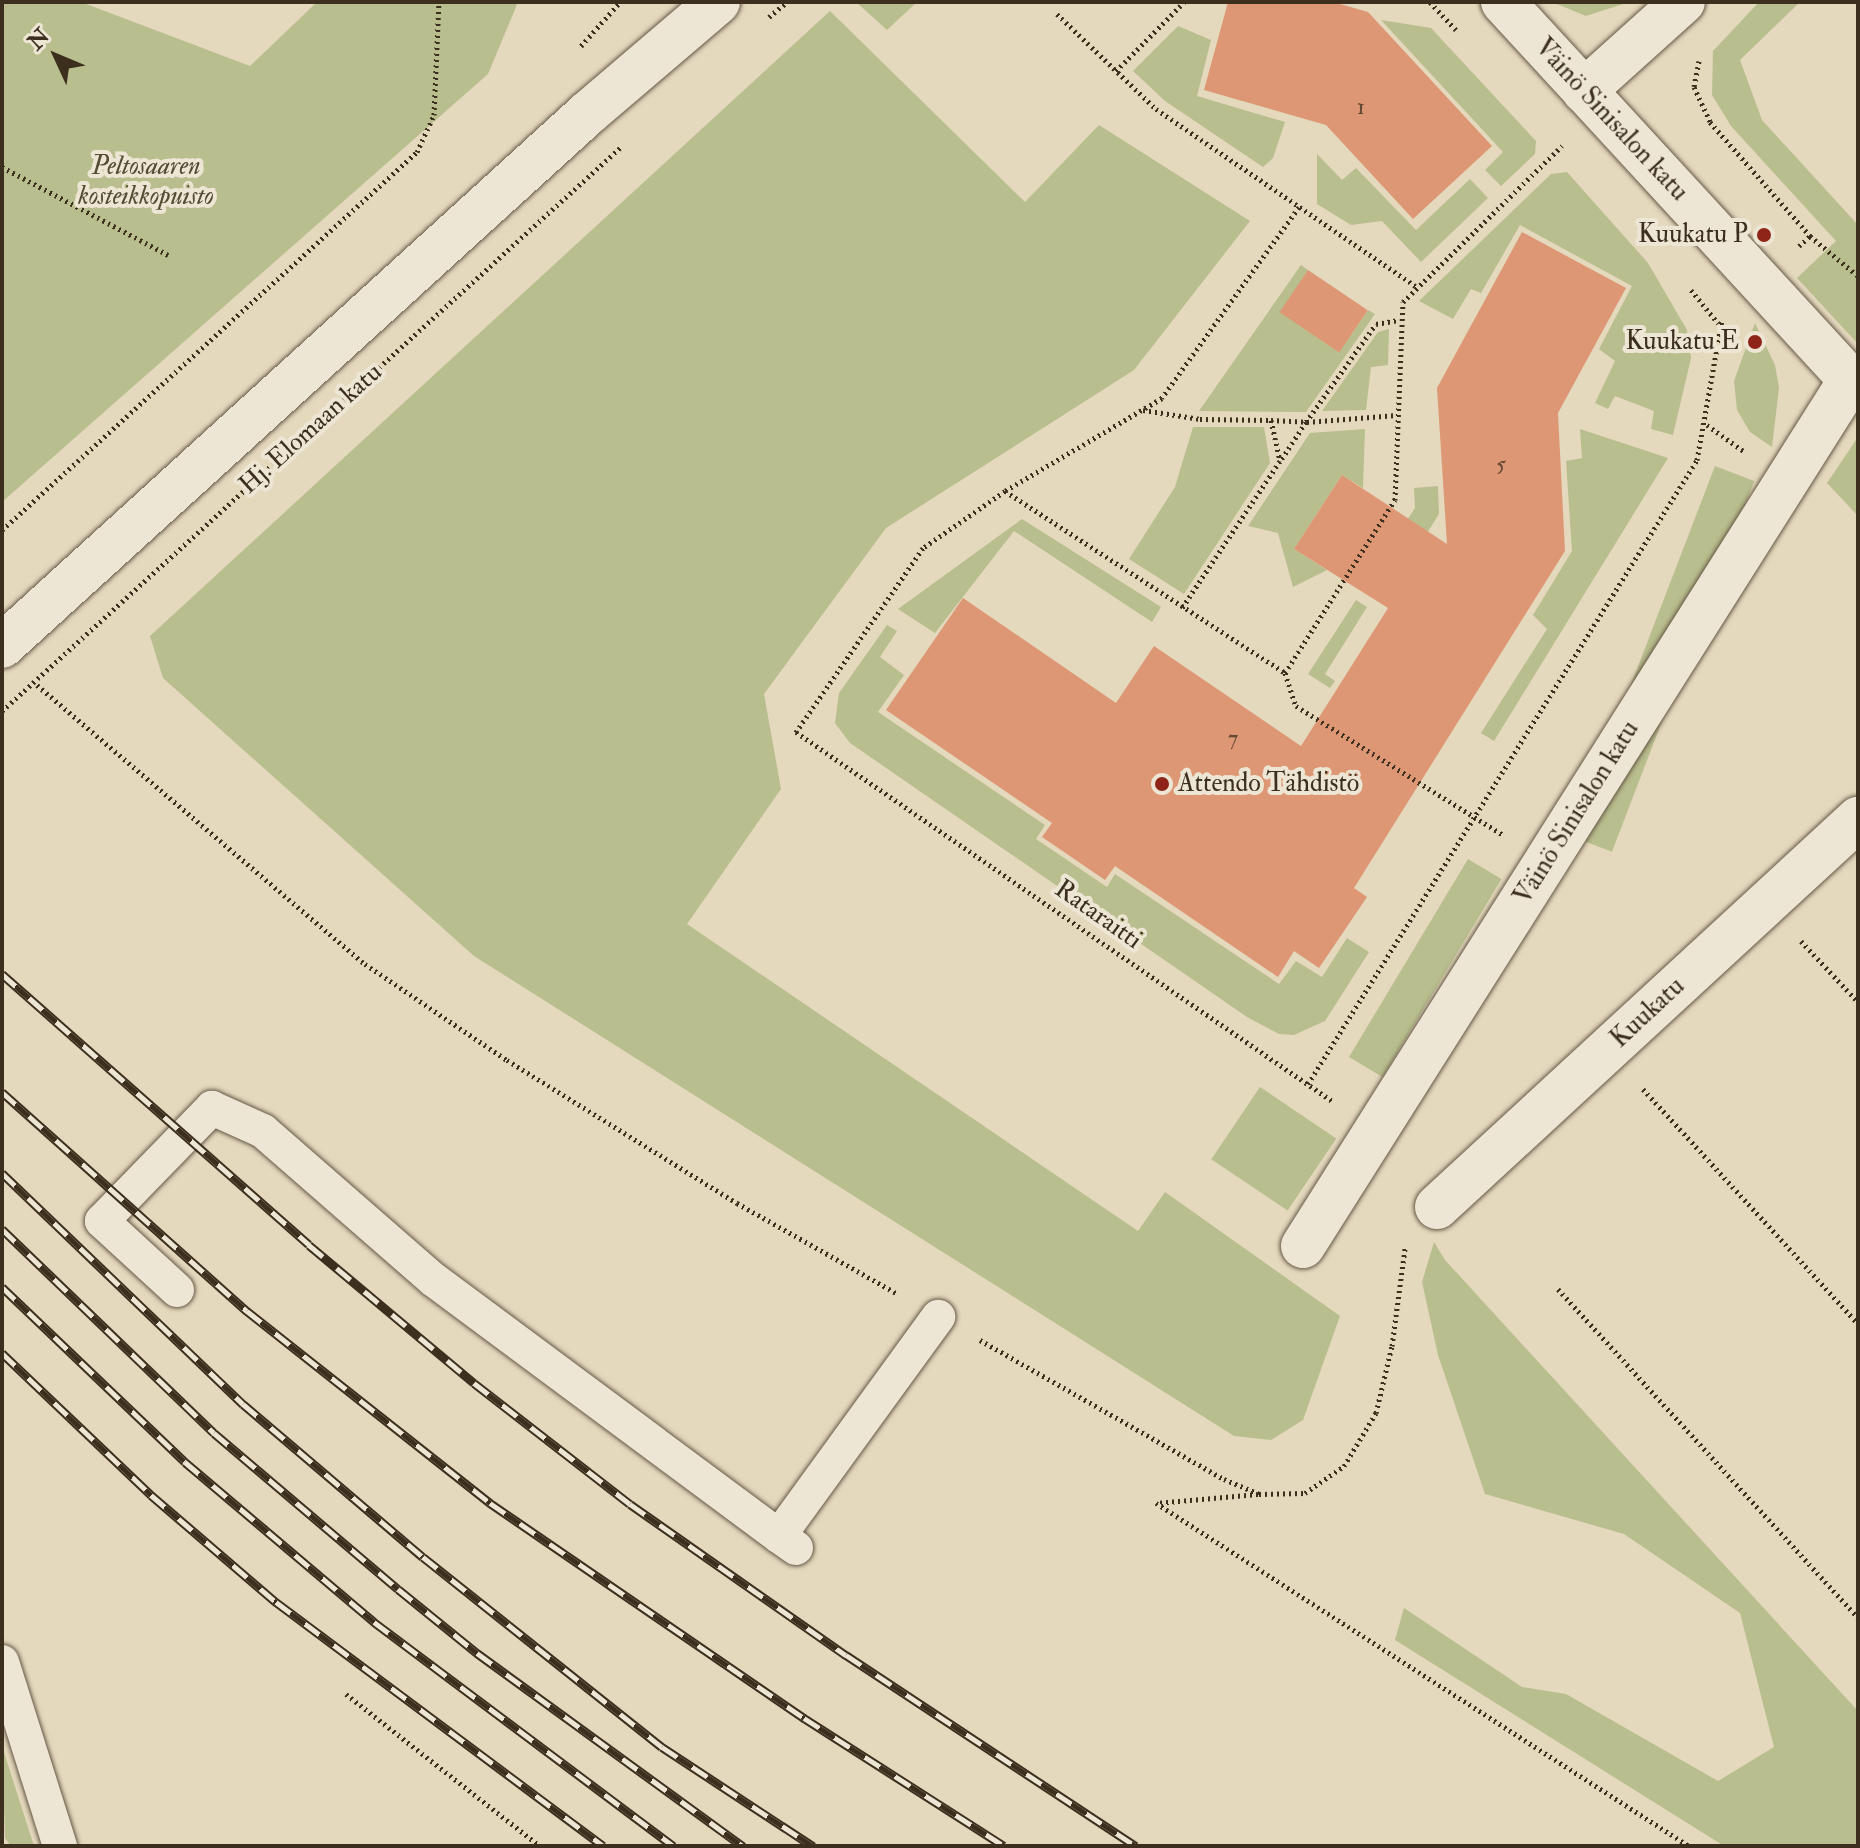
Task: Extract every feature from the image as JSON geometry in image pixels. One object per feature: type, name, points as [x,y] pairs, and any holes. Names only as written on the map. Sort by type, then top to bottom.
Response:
[{"type":"street","name":"Hj. Elomaan katu","points":[[588,113],[678,2]]},
{"type":"street","name":"Hj. Elomaan katu","points":[[14,661],[588,113],[718,2]]},
{"type":"street","name":"Väinö Sinisalon katu","points":[[1303,1246],[1854,384],[1503,2]]},
{"type":"street","points":[[1584,91],[1683,2]]},
{"type":"street","name":"Kuukatu","points":[[1437,1207],[1858,819]]},
{"type":"lane","points":[[177,1290],[102,1221],[212,1108],[263,1131],[434,1280],[789,1543],[938,1317]]},
{"type":"lane","points":[[2,1662],[60,1846]]},
{"type":"path","points":[[2,530],[417,152],[434,115],[439,2]]},
{"type":"path","points":[[573,55],[620,2]]},
{"type":"path","points":[[1116,71],[1184,2]]},
{"type":"path","points":[[1057,14],[1156,109],[1415,286]]},
{"type":"path","points":[[1700,56],[1694,87],[1710,122],[1810,236],[1858,276]]},
{"type":"path","points":[[1285,673],[1395,500],[1399,320],[1403,302],[1415,286],[1562,146]]},
{"type":"path","name":"Hj. Elomaan katu","points":[[2,711],[621,147]]},
{"type":"path","points":[[2,167],[168,255]]},
{"type":"path","points":[[1299,207],[1162,398],[1005,491],[1285,673],[1296,706],[1475,817]]},
{"type":"path","points":[[1308,1084],[1697,460],[1717,364],[1718,323],[1810,236]]},
{"type":"path","points":[[1182,608],[1306,422],[1376,324],[1399,320]]},
{"type":"path","points":[[1143,410],[1200,419],[1306,422],[1397,415]]},
{"type":"path","points":[[1271,420],[1280,461]]},
{"type":"path","name":"Rataraitti","points":[[1005,491],[923,548],[796,732],[1376,1131]]},
{"type":"path","points":[[14,661],[365,964],[507,1060],[737,1203],[1259,1494]]},
{"type":"path","points":[[1789,928],[1858,1002]]},
{"type":"path","points":[[1631,1077],[1858,1324]]},
{"type":"path","points":[[1437,1207],[1406,1240],[1392,1346],[1376,1413],[1344,1466],[1305,1493],[1156,1503],[1689,1846]]},
{"type":"path","points":[[1558,1289],[1858,1617]]},
{"type":"path","points":[[346,1694],[540,1846]]},
{"type":"green space","name":"Peltosaaren kosteikkopuisto","points":[[2,2],[81,2],[250,66],[317,2],[518,2],[488,74],[2,502]]},
{"type":"green space","points":[[856,2],[917,2],[887,30]]},
{"type":"green space","points":[[1552,2],[1629,2],[1586,16]]},
{"type":"green space","points":[[1759,2],[1800,2],[1740,60],[1762,120],[1858,225],[1858,344],[1797,278],[1836,241],[1731,126],[1712,95],[1713,51]]},
{"type":"green space","points":[[830,11],[1025,202],[1099,125],[1250,221],[1134,370],[886,528],[764,694],[781,789],[687,924],[1138,1231],[1165,1192],[1340,1316],[1303,1420],[1271,1440],[1234,1436],[474,956],[163,678],[150,636]]},
{"type":"green space","points":[[1381,20],[1431,28],[1536,141],[1535,154],[1501,186],[1485,170],[1503,152]]},
{"type":"green space","points":[[1178,26],[1211,40],[1197,96],[1285,122],[1273,158],[1263,167],[1165,101],[1133,71]]},
{"type":"green space","points":[[1317,154],[1342,180],[1356,168],[1416,230],[1470,179],[1488,198],[1421,262],[1382,221],[1351,225],[1317,204]]},
{"type":"green space","points":[[1567,172],[1648,263],[1687,330],[1691,358],[1673,435],[1651,429],[1654,411],[1615,396],[1608,409],[1595,403],[1615,361],[1599,349],[1632,286],[1520,225],[1481,293],[1471,289],[1453,319],[1419,301],[1551,174]]},
{"type":"green space","points":[[1301,265],[1308,270],[1281,313],[1339,352],[1368,310],[1375,314],[1306,412],[1199,411]]},
{"type":"green space","points":[[1755,323],[1775,365],[1779,388],[1772,447],[1750,432],[1737,410],[1734,381]]},
{"type":"green space","points":[[1389,329],[1388,365],[1371,367],[1366,410],[1322,411],[1378,332]]},
{"type":"green space","points":[[1193,427],[1264,427],[1270,463],[1184,594],[1129,559],[1175,487]]},
{"type":"green space","points":[[1365,429],[1363,488],[1342,475],[1294,549],[1327,570],[1293,587],[1278,533],[1248,526],[1310,433]]},
{"type":"green space","points":[[1580,429],[1668,458],[1494,741],[1481,733],[1547,629],[1533,615],[1572,551],[1566,461],[1582,458]]},
{"type":"green space","points":[[1858,437],[1858,516],[1827,483]]},
{"type":"green space","points":[[1715,466],[1754,481],[1612,852],[1573,837]]},
{"type":"green space","points":[[1438,486],[1439,514],[1396,583],[1375,569],[1415,508],[1414,488]]},
{"type":"green space","points":[[1022,519],[1161,607],[1152,622],[1014,531],[935,633],[898,609]]},
{"type":"green space","points":[[1356,600],[1367,607],[1325,674],[1335,681],[1330,688],[1308,674]]},
{"type":"green space","points":[[887,625],[897,631],[880,657],[904,675],[878,712],[1045,825],[1036,839],[1107,887],[1115,874],[1279,984],[1296,961],[1322,977],[1347,938],[1369,952],[1325,1021],[1294,1035],[1279,1034],[1247,1017],[850,743],[835,723],[839,693]]},
{"type":"green space","points":[[1468,859],[1501,879],[1382,1077],[1349,1057]]},
{"type":"green space","points":[[1260,1087],[1336,1138],[1288,1211],[1211,1159]]},
{"type":"green space","points":[[1434,1242],[1445,1260],[1858,1711],[1858,1846],[1724,1846],[1395,1640],[1404,1608],[1522,1687],[1566,1694],[1718,1781],[1774,1747],[1740,1613],[1624,1534],[1485,1494],[1438,1355],[1422,1282]]},
{"type":"green space","points":[[2,1746],[34,1846],[11,1846],[5,1838]]},
{"type":"building","points":[[1228,2],[1333,2],[1368,12],[1492,146],[1413,219],[1326,125],[1204,90]]},
{"type":"building","points":[[1522,232],[1626,288],[1558,413],[1565,551],[1354,888],[1367,897],[1319,968],[1294,951],[1278,977],[1115,866],[1105,880],[1042,837],[1052,823],[886,710],[963,598],[1116,703],[1154,646],[1301,746],[1388,608],[1294,549],[1342,475],[1447,544],[1437,388]]},
{"type":"building","points":[[1308,270],[1368,310],[1339,353],[1279,312]]},
{"type":"railway","points":[[2,974],[309,1245],[474,1383],[630,1504],[846,1655],[1136,1846]]},
{"type":"railway","points":[[2,1092],[247,1311],[490,1503],[804,1718],[1004,1846]]},
{"type":"railway","points":[[2,1173],[243,1404],[423,1557],[662,1747],[813,1846]]},
{"type":"railway","points":[[2,1229],[214,1433],[398,1589],[477,1653],[743,1846]]},
{"type":"railway","points":[[2,1287],[185,1462],[374,1622],[673,1846]]},
{"type":"railway","points":[[2,1353],[151,1495],[276,1602],[603,1846]]},
{"type":"place","name":"Kuukatu P","points":[[1764,235]]},
{"type":"place","name":"Kuukatu E","points":[[1755,342]]},
{"type":"place","name":"Attendo Tähdistö","points":[[1162,784]]}]
